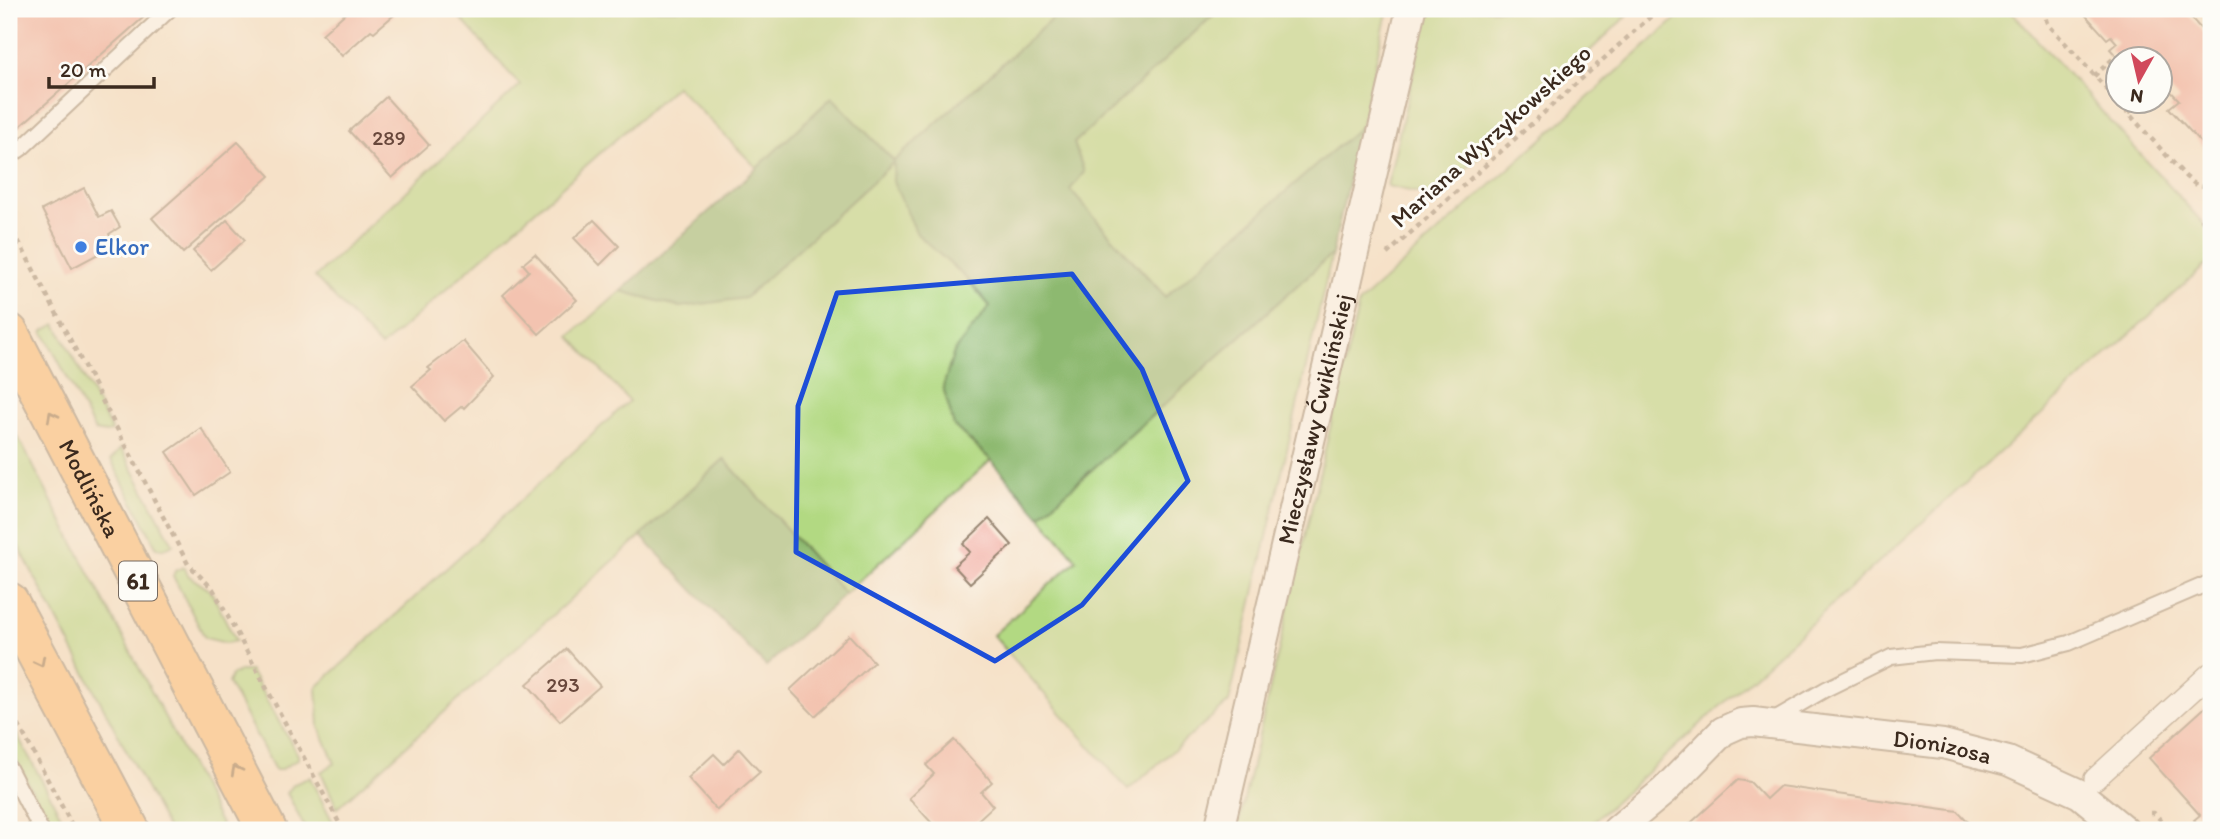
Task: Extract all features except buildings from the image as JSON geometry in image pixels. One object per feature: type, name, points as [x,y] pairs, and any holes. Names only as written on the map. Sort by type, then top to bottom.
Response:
[{"type":"main road","name":"Modlińska","points":[[9,333],[267,830]]},
{"type":"main road","points":[[9,601],[130,830]]},
{"type":"street","name":"Mieczysławy Ćwiklińskiej","points":[[1219,830],[1411,9]]},
{"type":"street","points":[[2095,779],[2211,673]]},
{"type":"street","points":[[1617,830],[1664,791],[1723,731],[1755,723]]},
{"type":"street","name":"Dionizosa","points":[[1755,723],[1943,744],[2008,761],[2080,794],[2124,830]]},
{"type":"lane","points":[[9,157],[22,148],[170,9]]},
{"type":"lane","points":[[1755,723],[1891,657],[1935,652],[2022,655],[2069,643],[2211,582]]},
{"type":"lane","points":[[9,768],[41,830]]},
{"type":"path","name":"Mariana Wyrzykowskiego","points":[[1347,290],[1659,9]]},
{"type":"path","points":[[2043,9],[2047,23],[2104,87]]},
{"type":"path","points":[[2094,76],[2104,67]]},
{"type":"path","points":[[2130,116],[2186,177],[2196,184],[2211,188]]},
{"type":"path","points":[[9,223],[188,564],[213,589],[343,830]]},
{"type":"path","points":[[9,707],[74,829],[71,830]]},
{"type":"highlighted area","points":[[1072,274],[1142,369],[1188,481],[1082,605],[995,661],[796,552],[798,406],[837,293]]},
{"type":"green space","points":[[1063,9],[894,161],[968,281],[990,306],[954,352],[954,426],[991,460],[845,594],[724,459],[337,808],[321,772],[335,763],[319,727],[317,687],[629,401],[570,336],[621,291],[680,307],[832,97],[757,168],[676,86],[381,347],[315,277],[520,85],[454,11]]},
{"type":"green space","points":[[1063,9],[1220,9],[1074,143],[1084,172],[1070,190],[1165,297],[1361,126],[1332,254],[1040,516],[991,460],[954,426],[943,387],[954,352],[990,306],[968,280],[917,234],[893,181],[894,162],[745,298],[680,307],[621,291],[832,97],[894,161]]},
{"type":"green space","points":[[1220,9],[1388,9],[1361,126],[1166,297],[1069,190],[1084,172],[1074,143]]},
{"type":"green space","points":[[1428,9],[1634,9],[1436,197],[1387,186]]},
{"type":"green space","points":[[1687,9],[2009,9],[2211,232],[2211,260],[1584,830],[1237,830],[1359,303]]},
{"type":"green space","points":[[1332,254],[1229,702],[1128,790],[993,635],[1077,560],[1040,516]]},
{"type":"green space","points":[[56,324],[112,431],[95,431],[43,331]]},
{"type":"green space","points":[[9,420],[224,830],[168,830],[9,528]]},
{"type":"green space","points":[[121,448],[174,544],[163,549],[157,548],[111,460]]},
{"type":"green space","points":[[724,459],[845,594],[766,666],[641,536]]},
{"type":"green space","points":[[183,567],[189,576],[211,591],[236,641],[226,643],[205,638],[173,576],[175,571]]},
{"type":"green space","points":[[240,671],[250,671],[298,755],[298,759],[280,770],[275,770],[228,683],[231,676]]},
{"type":"green space","points":[[9,720],[65,823],[52,830],[9,746]]},
{"type":"green space","points":[[310,777],[337,830],[306,830],[287,793],[294,784]]},
{"type":"place","name":"Elkor","points":[[81,247]]}]
